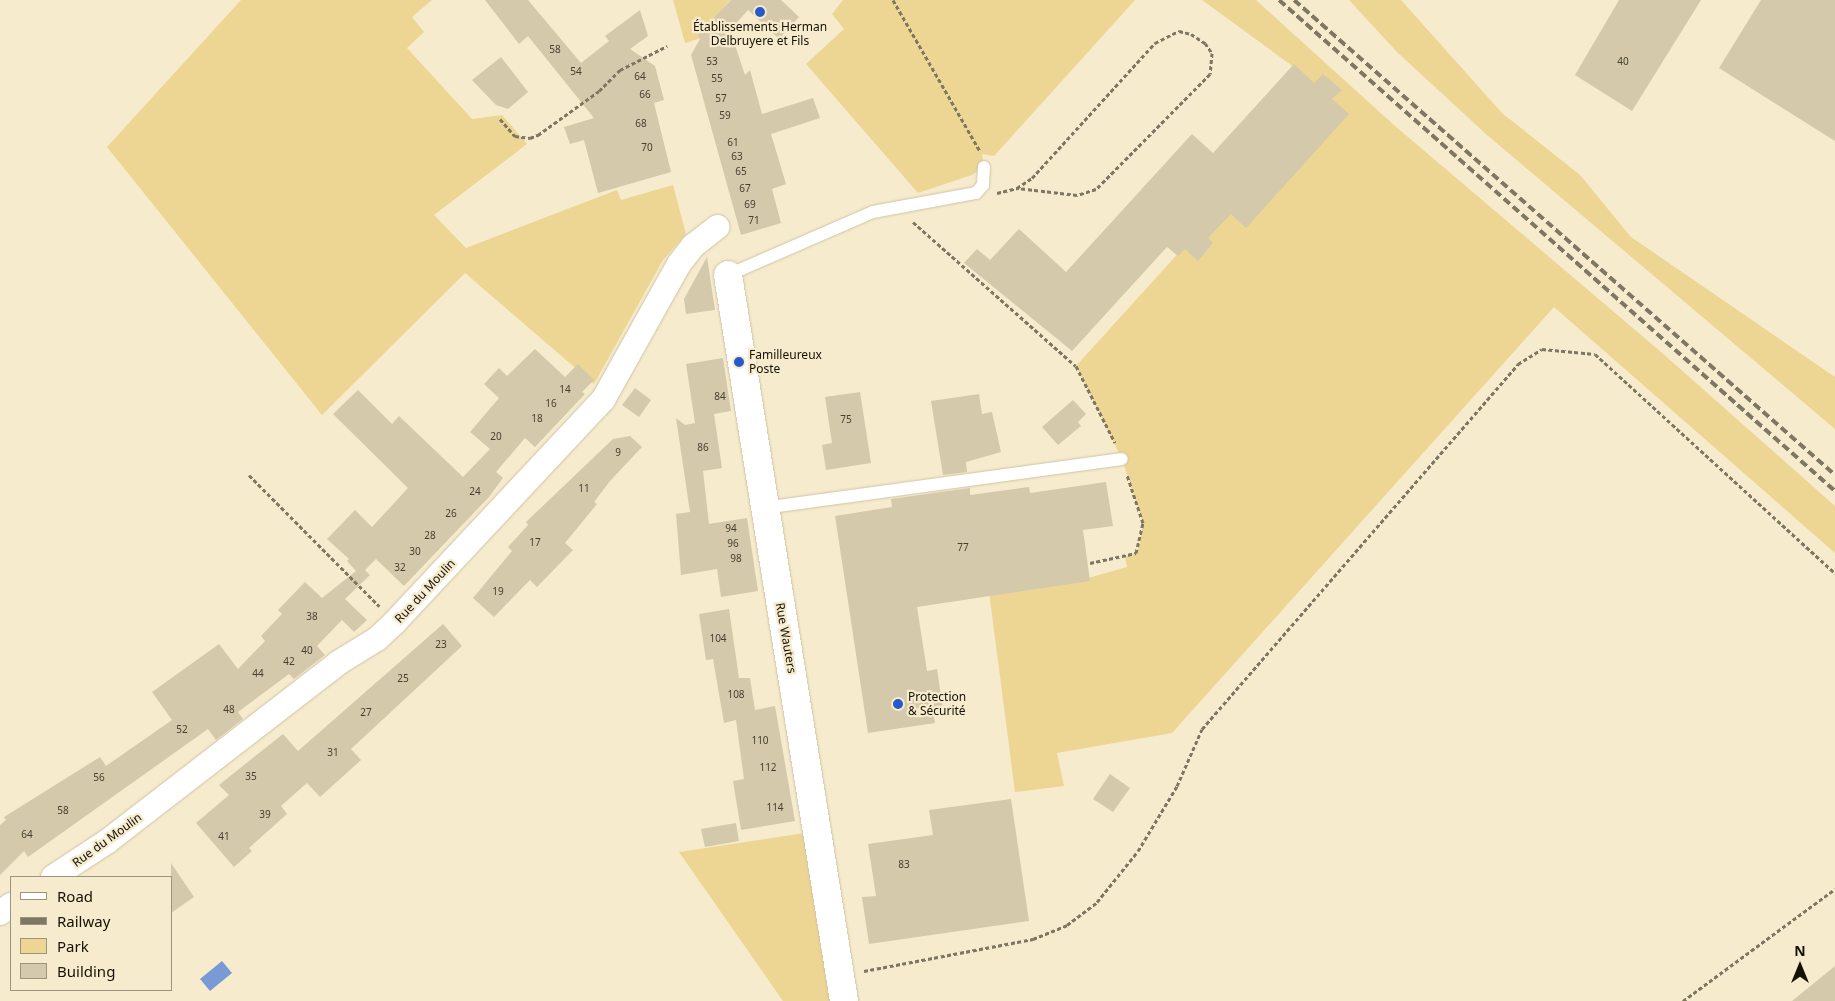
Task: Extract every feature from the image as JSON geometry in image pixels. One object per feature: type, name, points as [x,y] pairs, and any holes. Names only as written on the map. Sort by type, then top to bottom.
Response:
[{"type":"street","name":"Rue du Moulin","points":[[55,876],[108,840],[338,663],[377,639],[395,622],[603,400],[680,264],[693,246],[717,227]]},
{"type":"street","name":"Rue Wauters","points":[[728,275],[842,988]]},
{"type":"lane","points":[[728,275],[850,221],[898,208],[964,198],[976,193],[983,185],[984,167]]},
{"type":"lane","points":[[764,508],[1122,459]]},
{"type":"path","points":[[893,0],[976,141],[984,167]]},
{"type":"path","points":[[964,198],[1017,188],[1077,195],[1096,189],[1210,74],[1212,53],[1205,42],[1191,34],[1179,31],[1155,43],[1032,178],[1017,188]]},
{"type":"path","points":[[500,119],[515,136],[530,138],[538,135],[599,91],[620,70],[667,46]]},
{"type":"path","points":[[898,208],[1076,366],[1122,459],[1143,523],[1141,539],[1136,553],[1090,563]]},
{"type":"path","points":[[842,988],[1033,939],[1067,925],[1097,902],[1138,851],[1177,786],[1202,729],[1518,364],[1542,348],[1595,354],[1835,573]]},
{"type":"path","points":[[249,475],[395,622]]},
{"type":"path","points":[[1683,1001],[1835,888]]},
{"type":"green space","points":[[241,0],[432,0],[412,17],[424,32],[407,48],[472,119],[502,115],[527,144],[434,215],[466,248],[617,190],[621,200],[673,185],[686,234],[663,260],[594,384],[465,273],[322,415],[107,147]]},
{"type":"green space","points":[[673,0],[730,0],[709,26],[711,35],[685,43]]},
{"type":"green space","points":[[843,0],[1135,0],[994,156],[982,154],[984,167],[972,175],[918,193],[806,64],[844,29],[832,14]]},
{"type":"green space","points":[[1202,0],[1256,0],[1395,126],[1661,352],[1835,506],[1835,553],[1554,307],[1172,733],[1057,753],[1064,786],[1015,792],[989,592],[1092,577],[1127,567],[1125,557],[1136,553],[1141,539],[1143,523],[1122,459],[1076,366],[1222,205],[1345,114],[1291,65]]},
{"type":"green space","points":[[1349,0],[1401,0],[1502,113],[1580,175],[1631,237],[1835,377],[1835,429],[1487,135],[1397,52]]},
{"type":"green space","points":[[818,831],[844,1001],[783,1001],[679,852]]},
{"type":"water","points":[[222,961],[232,973],[210,991],[200,979]]},
{"type":"building","points":[[485,0],[528,0],[581,63],[609,41],[605,36],[640,10],[648,36],[630,49],[655,66],[664,100],[654,103],[671,172],[598,193],[584,140],[570,144],[564,127],[594,118],[528,36],[519,44]]},
{"type":"building","points":[[731,0],[781,0],[799,17],[779,39],[748,10],[730,30],[745,75],[750,70],[762,114],[813,98],[820,118],[771,134],[786,184],[772,189],[781,223],[741,235],[691,55],[700,39],[698,35]]},
{"type":"building","points":[[1619,0],[1701,0],[1632,111],[1575,75]]},
{"type":"building","points":[[1761,0],[1835,0],[1835,141],[1719,68]]},
{"type":"building","points":[[501,57],[528,92],[508,109],[496,105],[472,80]]},
{"type":"building","points":[[1294,64],[1314,83],[1323,74],[1342,90],[1332,99],[1349,114],[1246,228],[1231,214],[1208,238],[1213,243],[1198,261],[1185,249],[1178,256],[1167,247],[1072,351],[964,263],[977,249],[990,260],[1019,229],[1066,272],[1192,134],[1213,153]]},
{"type":"building","points":[[707,257],[715,310],[686,314],[684,299]]},
{"type":"building","points":[[535,349],[565,377],[578,364],[594,380],[582,392],[585,394],[535,447],[525,438],[496,472],[503,478],[489,497],[404,586],[376,559],[365,570],[370,575],[345,599],[367,620],[354,632],[342,620],[317,646],[325,655],[294,679],[289,674],[238,712],[243,719],[216,740],[208,729],[28,857],[24,851],[0,875],[0,825],[6,820],[4,817],[100,757],[106,766],[172,720],[152,692],[219,644],[238,669],[265,641],[261,636],[282,614],[278,610],[305,582],[322,598],[356,571],[347,561],[349,559],[327,539],[355,510],[372,527],[408,488],[333,414],[358,390],[392,424],[399,416],[463,477],[490,449],[470,432],[499,398],[484,384],[499,368],[507,376]]},
{"type":"building","points":[[723,358],[731,411],[714,414],[722,468],[703,471],[709,524],[747,518],[758,591],[721,597],[717,569],[681,575],[676,514],[690,512],[676,418],[685,425],[695,423],[686,364]]},
{"type":"building","points":[[635,388],[651,400],[639,417],[622,405]]},
{"type":"building","points":[[860,392],[871,463],[826,470],[822,445],[832,443],[825,397]]},
{"type":"building","points":[[979,394],[982,414],[992,412],[1001,452],[966,462],[967,472],[943,475],[931,401]]},
{"type":"building","points":[[1073,400],[1086,414],[1078,422],[1081,426],[1058,445],[1042,427]]},
{"type":"building","points":[[630,436],[642,447],[610,481],[594,502],[597,504],[565,543],[573,550],[537,587],[530,580],[494,617],[473,598],[512,551],[508,547],[528,525],[526,522],[613,439]]},
{"type":"building","points":[[1106,482],[1113,526],[1083,530],[1090,581],[917,607],[927,671],[937,669],[943,710],[933,712],[935,723],[868,733],[835,516],[892,507],[891,499],[970,488],[970,495],[1029,487],[1030,493]]},
{"type":"building","points":[[729,609],[739,678],[750,678],[755,710],[775,706],[795,821],[741,830],[733,781],[744,779],[736,720],[724,723],[713,659],[706,660],[699,614]]},
{"type":"building","points":[[443,624],[462,646],[351,749],[361,760],[320,797],[307,783],[281,806],[287,814],[249,848],[252,851],[234,867],[196,823],[229,795],[219,785],[283,734],[298,751]]},
{"type":"building","points":[[1110,774],[1130,788],[1113,812],[1093,799]]},
{"type":"building","points":[[1011,799],[1029,921],[869,944],[862,897],[876,896],[868,844],[933,835],[929,810]]},
{"type":"building","points":[[736,823],[739,841],[705,847],[701,829]]},
{"type":"building","points":[[171,863],[194,897],[172,912],[172,876]]},
{"type":"building","points":[[1835,966],[1835,1001],[1792,1001]]},
{"type":"railway","points":[[1279,0],[1835,491]]},
{"type":"railway","points":[[1294,0],[1835,475]]},
{"type":"place","name":"Établissements Herman Delbruyere et Fils","points":[[760,12]]},
{"type":"place","name":"Familleureux Poste","points":[[739,362]]},
{"type":"place","name":"Protection & Sécurité","points":[[898,704]]}]
